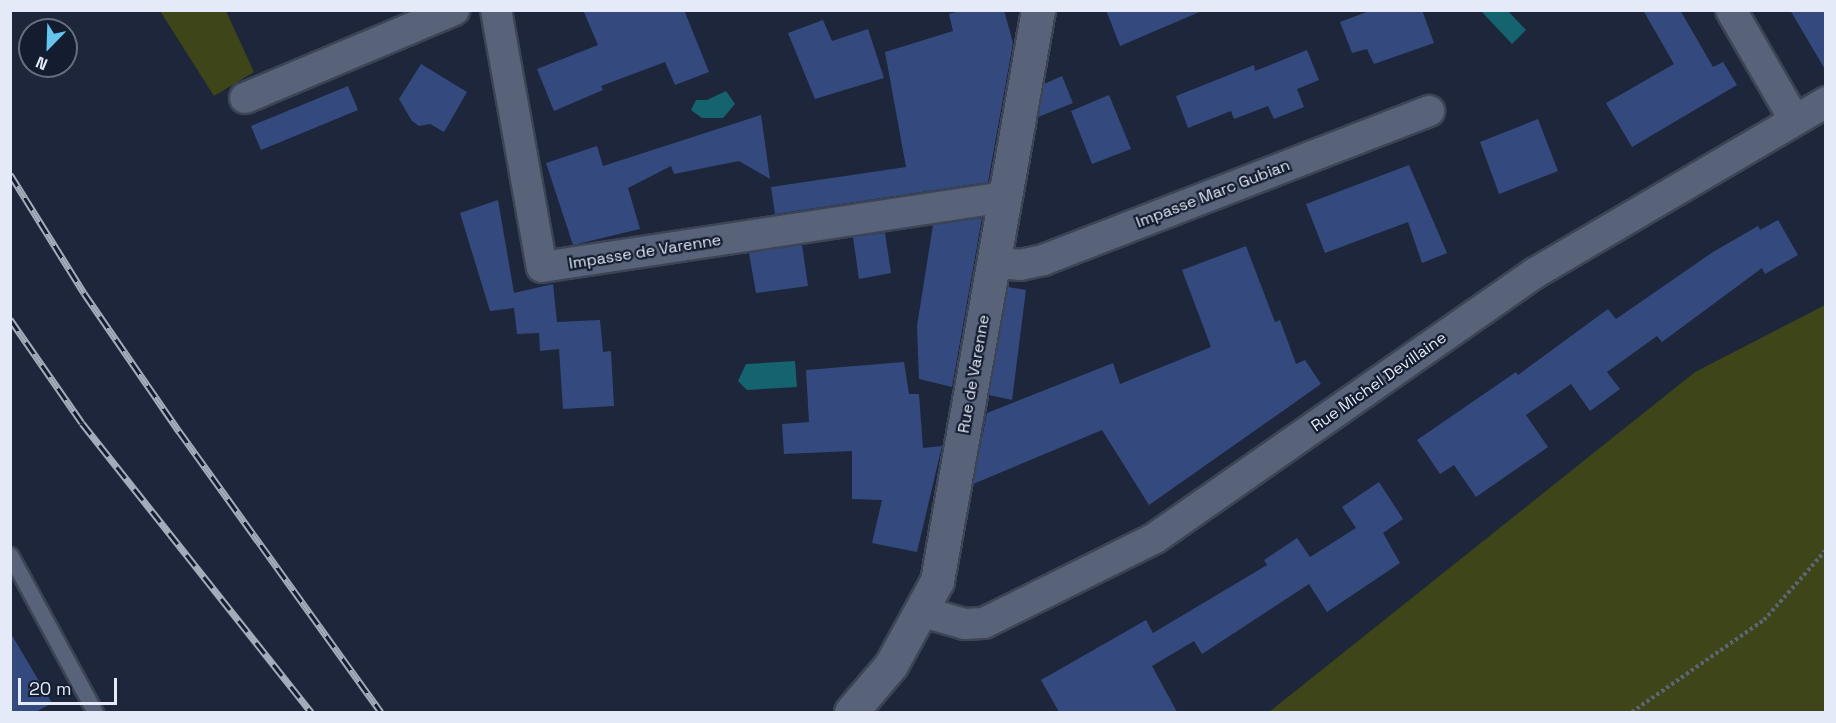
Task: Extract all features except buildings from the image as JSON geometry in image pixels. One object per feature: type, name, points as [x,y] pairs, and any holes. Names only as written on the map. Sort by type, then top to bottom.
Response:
[{"type":"street","points":[[245,98],[454,10]]},
{"type":"street","name":"Impasse de Varenne","points":[[496,10],[542,267],[1006,197]]},
{"type":"street","name":"Rue de Varenne","points":[[851,712],[891,665],[923,612],[942,556],[1038,10]]},
{"type":"street","points":[[1731,10],[1794,119]]},
{"type":"street","name":"Rue Michel Devillaine","points":[[923,612],[965,624],[984,623],[1155,538],[1534,273],[1826,102]]},
{"type":"street","name":"Impasse Marc Gubian","points":[[994,263],[1020,265],[1043,260],[1429,111]]},
{"type":"lane","points":[[10,555],[95,712]]},
{"type":"path","points":[[1632,712],[1764,620],[1826,550]]},
{"type":"path","points":[[1826,652],[1826,685]]},
{"type":"shaded area","points":[[160,11],[226,11],[254,72],[214,96]]},
{"type":"shaded area","points":[[1481,11],[1508,11],[1526,30],[1512,44]]},
{"type":"shaded area","points":[[726,91],[735,104],[723,118],[702,118],[691,110],[696,100],[707,100]]},
{"type":"shaded area","points":[[1825,305],[1825,712],[1269,712],[1695,372]]},
{"type":"shaded area","points":[[795,361],[797,387],[747,390],[738,381],[746,364]]},
{"type":"railway","points":[[10,174],[84,293],[179,431],[381,712]]},
{"type":"railway","points":[[10,319],[82,423],[311,712]]}]
